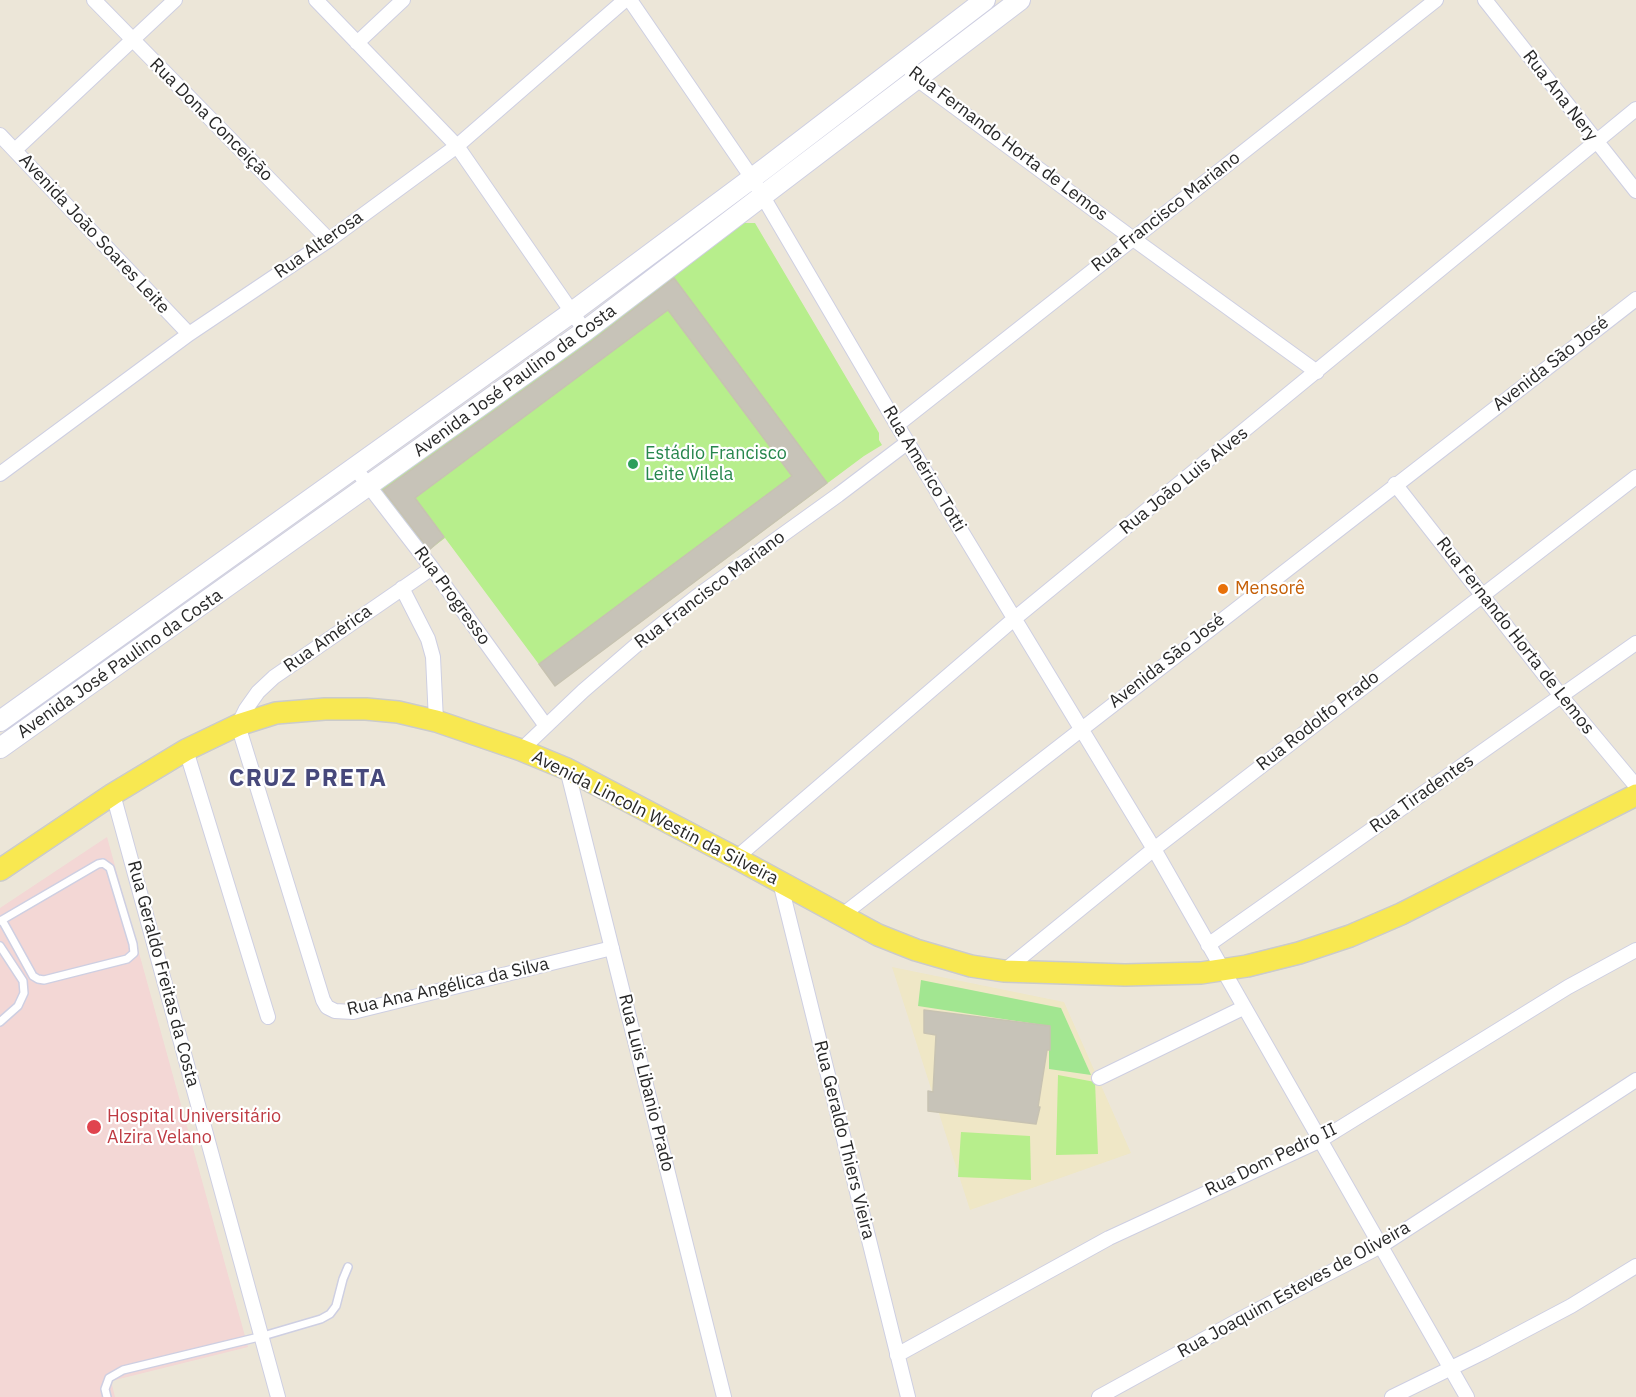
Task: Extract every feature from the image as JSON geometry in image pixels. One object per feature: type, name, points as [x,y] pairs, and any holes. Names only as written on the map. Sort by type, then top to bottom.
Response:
[{"type":"main road","name":"Avenida José Paulino da Costa","points":[[0,721],[572,313],[985,0]]},
{"type":"main road","name":"Avenida José Paulino da Costa","points":[[0,748],[585,331],[1020,0]]},
{"type":"main road","name":"Avenida Lincoln Westin da Silveira","points":[[0,870],[113,794],[186,750],[238,725],[276,713],[325,709],[366,709],[398,712],[436,721],[521,750],[567,769],[841,916],[878,935],[916,950],[971,966],[1004,971],[1125,975],[1224,971],[1299,953],[1350,936],[1401,914],[1636,795]]},
{"type":"street","name":"Rua Dona Conceição","points":[[94,0],[329,240]]},
{"type":"street","points":[[15,150],[175,0]]},
{"type":"street","points":[[316,0],[458,146],[585,331]]},
{"type":"street","points":[[357,42],[403,0]]},
{"type":"street","name":"Rua Alterosa","points":[[0,474],[189,334],[329,240],[458,146],[625,0]]},
{"type":"street","name":"Rua Américo Totti","points":[[630,0],[752,178],[897,425],[1154,849],[1243,1008]]},
{"type":"street","name":"Rua Francisco Mariano","points":[[897,425],[1436,0]]},
{"type":"street","name":"Rua Ana Nery","points":[[1485,0],[1636,191]]},
{"type":"street","name":"Rua Fernando Horta de Lemos","points":[[903,63],[917,80],[1317,372]]},
{"type":"street","name":"Rua João Luis Alves","points":[[736,858],[1014,620],[1636,109]]},
{"type":"street","name":"Avenida João Soares Leite","points":[[0,135],[189,334]]},
{"type":"street","name":"Avenida São José","points":[[841,916],[1636,299]]},
{"type":"street","name":"Rua Francisco Mariano","points":[[521,750],[583,691],[688,603],[908,441]]},
{"type":"street","name":"Rua Progresso","points":[[354,468],[432,568],[546,726]]},
{"type":"street","name":"Rua Rodolfo Prado","points":[[1004,971],[1154,849],[1636,477]]},
{"type":"street","name":"Rua Fernando Horta de Lemos","points":[[1395,484],[1561,696],[1636,786]]},
{"type":"street","name":"Rua América","points":[[238,725],[258,692],[274,676],[432,568]]},
{"type":"street","points":[[402,588],[428,639],[433,657],[436,721]]},
{"type":"street","name":"Rua Tiradentes","points":[[1208,945],[1636,643]]},
{"type":"street","name":"Rua Ana Angélica da Silva","points":[[238,725],[318,986],[327,1006],[335,1011],[353,1012],[612,948]]},
{"type":"street","points":[[186,750],[268,1017]]},
{"type":"street","name":"Rua Luis Libanio Prado","points":[[567,769],[724,1397]]},
{"type":"street","name":"Rua Geraldo Freitas da Costa","points":[[113,794],[278,1397]]},
{"type":"street","name":"Rua Geraldo Thiers Vieira","points":[[780,882],[908,1397]]},
{"type":"street","name":"Rua Dom Pedro II","points":[[897,1354],[1109,1238],[1319,1141],[1568,987],[1636,950]]},
{"type":"street","points":[[1099,1078],[1243,1008],[1467,1397]]},
{"type":"street","name":"Rua Joaquim Esteves de Oliveira","points":[[1099,1397],[1248,1315],[1381,1246],[1636,1080]]},
{"type":"street","points":[[1392,1397],[1571,1306],[1636,1266]]},
{"type":"lane","points":[[103,863],[110,868],[134,953],[127,959],[44,980],[38,979],[33,976],[1,920],[103,863]]},
{"type":"lane","points":[[0,946],[23,981],[24,993],[18,1006],[0,1022]]},
{"type":"lane","points":[[107,1397],[105,1389],[109,1378],[123,1370],[302,1326],[330,1314],[339,1298],[348,1267]]},
{"type":"shaded area","name":"Hospital Universitário Alzira Velano","points":[[107,837],[248,1347],[111,1381],[115,1397],[0,1397],[0,908]]},
{"type":"shaded area","points":[[892,967],[1064,1002],[1131,1153],[970,1210]]},
{"type":"green space","name":"Estádio Francisco Leite Vilela","points":[[742,223],[755,223],[879,433],[882,445],[864,456],[555,686],[445,538],[425,553],[378,489]]},
{"type":"green space","points":[[921,980],[1061,1008],[1091,1075],[1049,1069],[1049,1026],[918,1006]]},
{"type":"green space","points":[[1058,1075],[1095,1082],[1098,1154],[1056,1155]]},
{"type":"green space","points":[[961,1132],[1030,1136],[1031,1180],[958,1177]]},
{"type":"building","points":[[674,278],[827,483],[555,686],[539,664],[792,476],[668,310],[415,498],[444,537],[429,550],[383,490],[592,341]]},
{"type":"building","points":[[924,1010],[1050,1026],[1050,1050],[1047,1050],[1036,1124],[928,1111],[928,1091],[933,1092],[936,1035],[924,1033]]},
{"type":"place","name":"Estádio Francisco Leite Vilela","points":[[633,464]]},
{"type":"place","name":"Mensorê","points":[[1223,589]]},
{"type":"place","name":"Hospital Universitário Alzira Velano","points":[[94,1127]]},
{"type":"district","name":"CRUZ PRETA","points":[[308,779]]}]
